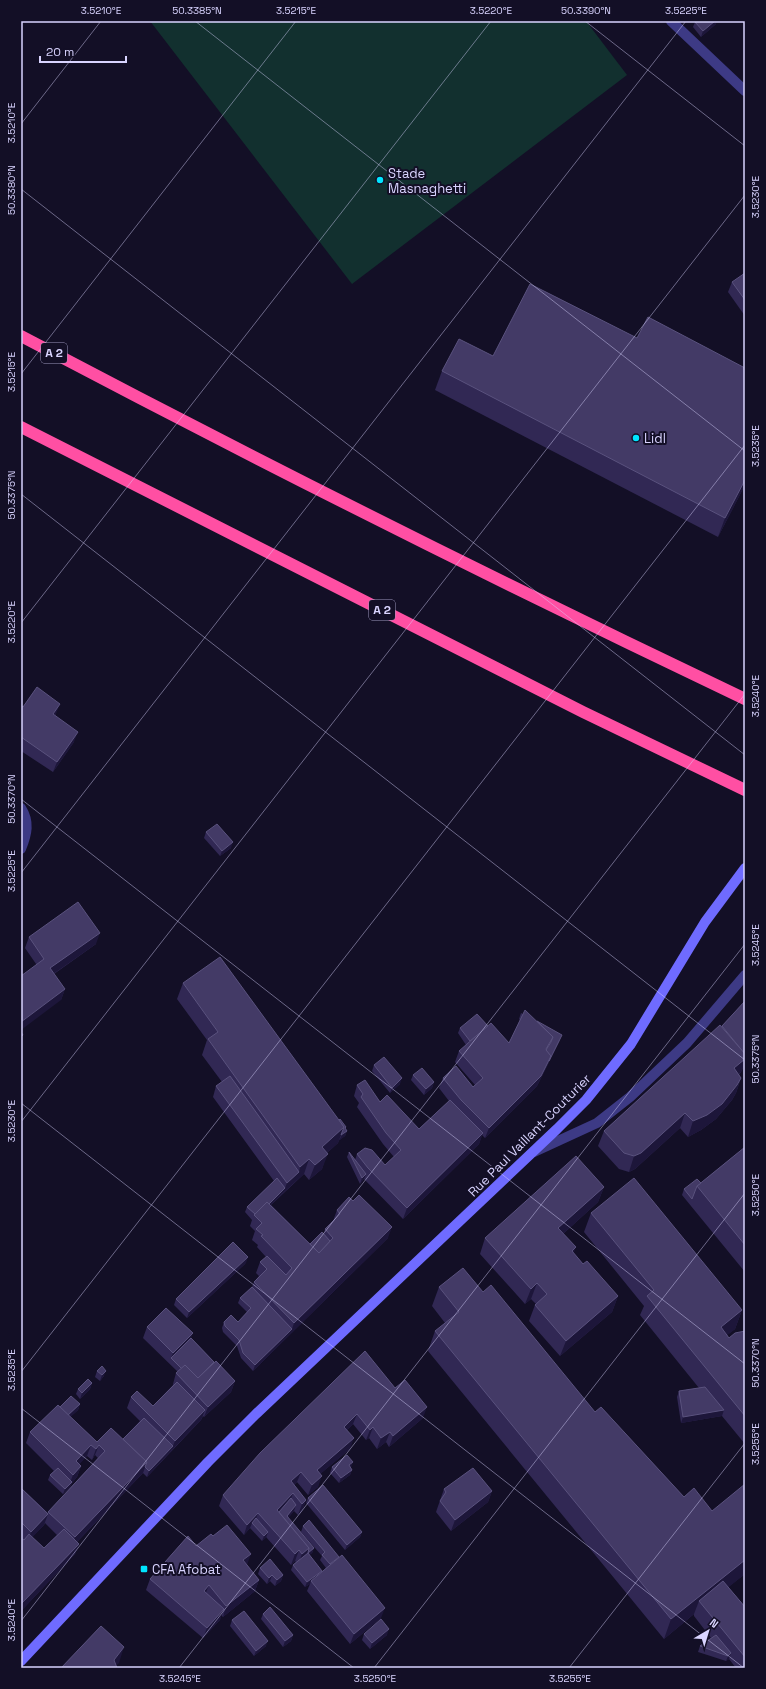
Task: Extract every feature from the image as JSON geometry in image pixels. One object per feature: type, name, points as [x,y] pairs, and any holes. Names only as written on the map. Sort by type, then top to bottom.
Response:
[{"type":"highway","points":[[21,329],[87,370]]},
{"type":"highway","name":"A 2","points":[[21,336],[485,572],[745,699]]},
{"type":"highway","name":"A 2","points":[[21,427],[583,712],[745,790]]},
{"type":"street","points":[[671,21],[745,91]]},
{"type":"street","points":[[21,808],[26,816],[28,826],[26,838],[21,849]]},
{"type":"street","name":"Rue Paul Vaillant-Couturier","points":[[21,1661],[208,1462],[256,1414],[586,1100],[626,1050],[651,1013],[694,939],[745,868]]},
{"type":"street","points":[[531,1153],[597,1123],[630,1096],[687,1043],[745,975]]},
{"type":"green space","name":"Stade Masnaghetti","points":[[150,21],[586,21],[627,75],[352,284]]},
{"type":"building","points":[[715,21],[703,31],[695,22]]},
{"type":"building","points":[[745,273],[745,300],[732,282]]},
{"type":"building","name":"Lidl","points":[[530,284],[637,338],[648,317],[745,368],[745,480],[725,518],[442,371],[459,339],[493,356]]},
{"type":"building","points":[[37,687],[60,704],[53,714],[78,732],[57,762],[21,737],[21,706],[23,707]]},
{"type":"building","points":[[217,824],[233,842],[222,851],[206,832]]},
{"type":"building","points":[[78,902],[100,933],[50,968],[65,989],[21,1022],[21,976],[44,959],[29,937]]},
{"type":"building","points":[[220,957],[344,1127],[322,1147],[328,1154],[315,1165],[309,1159],[300,1167],[208,1039],[218,1032],[183,983]]},
{"type":"building","points":[[745,1001],[745,1054],[722,1026]]},
{"type":"building","points":[[525,1010],[553,1037],[546,1049],[551,1056],[541,1076],[489,1128],[461,1100],[443,1078],[456,1066],[473,1087],[483,1078],[459,1051],[491,1023],[509,1043]]},
{"type":"building","points":[[477,1014],[488,1026],[470,1041],[460,1028]]},
{"type":"building","points":[[537,1021],[562,1035],[549,1061],[551,1056],[546,1050],[553,1037]]},
{"type":"building","points":[[720,1025],[745,1054],[745,1059],[734,1068],[741,1078],[737,1085],[722,1104],[707,1115],[693,1121],[685,1113],[641,1153],[634,1156],[624,1153],[604,1131]]},
{"type":"building","points":[[384,1057],[402,1078],[392,1088],[374,1065]]},
{"type":"building","points":[[422,1068],[434,1082],[426,1089],[413,1075]]},
{"type":"building","points":[[230,1076],[299,1172],[287,1183],[216,1086]]},
{"type":"building","points":[[365,1080],[380,1102],[387,1095],[419,1129],[450,1100],[483,1133],[407,1208],[368,1168],[357,1154],[365,1148],[372,1150],[385,1165],[401,1150],[386,1133],[361,1097],[363,1094],[357,1085]]},
{"type":"building","points":[[340,1119],[347,1131],[341,1135],[344,1127],[339,1120]]},
{"type":"building","points":[[745,1147],[745,1245],[697,1186]]},
{"type":"building","points":[[349,1152],[366,1174],[362,1178]]},
{"type":"building","points":[[576,1156],[604,1187],[558,1228],[576,1247],[572,1251],[583,1264],[587,1261],[618,1296],[566,1341],[535,1305],[547,1294],[537,1283],[531,1289],[485,1238]]},
{"type":"building","points":[[277,1178],[285,1188],[269,1204],[267,1202],[255,1214],[247,1207]]},
{"type":"building","points":[[634,1178],[742,1310],[721,1327],[729,1338],[735,1333],[745,1331],[745,1416],[647,1296],[654,1290],[591,1213]]},
{"type":"building","points":[[697,1179],[701,1183],[697,1186],[692,1199],[684,1189]]},
{"type":"building","points":[[359,1195],[392,1227],[294,1323],[254,1282],[267,1269],[260,1262],[267,1256],[286,1275],[292,1268],[261,1236],[263,1235],[256,1229],[262,1223],[254,1215],[267,1202],[319,1253],[333,1238],[325,1229],[340,1214],[337,1210],[349,1197],[353,1201]]},
{"type":"building","points":[[322,1232],[330,1241],[319,1253],[310,1244]]},
{"type":"building","points":[[233,1242],[248,1257],[189,1312],[176,1299]]},
{"type":"building","points":[[463,1268],[483,1292],[491,1285],[595,1412],[601,1407],[684,1497],[694,1488],[712,1511],[745,1484],[745,1560],[671,1619],[435,1331],[459,1312],[439,1287]]},
{"type":"building","points":[[252,1287],[292,1329],[255,1365],[243,1353],[239,1340],[225,1326],[224,1322],[231,1315],[238,1322],[251,1308],[240,1298]]},
{"type":"building","points":[[166,1308],[193,1333],[173,1353],[147,1327]]},
{"type":"building","points":[[191,1338],[214,1362],[198,1378],[185,1365],[182,1369],[171,1358]]},
{"type":"building","points":[[365,1351],[395,1388],[405,1380],[427,1407],[393,1436],[390,1432],[381,1438],[373,1427],[370,1430],[357,1414],[344,1427],[354,1438],[317,1470],[322,1476],[312,1485],[301,1472],[291,1481],[306,1500],[302,1504],[293,1493],[277,1510],[309,1548],[302,1554],[299,1550],[295,1554],[258,1513],[247,1525],[223,1495],[260,1453]]},
{"type":"building","points":[[216,1361],[235,1381],[208,1407],[176,1373],[185,1365],[198,1378]]},
{"type":"building","points":[[102,1366],[106,1371],[102,1375],[97,1371]]},
{"type":"building","points":[[88,1379],[92,1383],[82,1393],[78,1389]]},
{"type":"building","points":[[177,1382],[205,1410],[175,1441],[131,1397],[137,1391],[153,1406]]},
{"type":"building","points":[[705,1387],[724,1410],[683,1417],[679,1391]]},
{"type":"building","points":[[71,1396],[80,1404],[68,1415],[60,1407]]},
{"type":"building","points":[[58,1405],[97,1442],[111,1428],[147,1462],[75,1537],[48,1512],[105,1451],[99,1445],[96,1449],[91,1445],[76,1461],[81,1466],[73,1475],[30,1432]]},
{"type":"building","points":[[144,1418],[173,1446],[149,1471],[145,1467],[147,1462],[123,1439]]},
{"type":"building","points":[[347,1455],[353,1462],[349,1465],[352,1470],[341,1478],[332,1467]]},
{"type":"building","points":[[58,1468],[72,1482],[65,1489],[50,1475]]},
{"type":"building","points":[[473,1468],[492,1491],[455,1520],[440,1501],[446,1492],[444,1489]]},
{"type":"building","points":[[323,1485],[362,1532],[347,1545],[308,1498]]},
{"type":"building","points":[[21,1488],[48,1514],[31,1532],[21,1522]]},
{"type":"building","points":[[291,1498],[296,1505],[287,1516],[314,1548],[308,1553],[309,1548],[279,1512]]},
{"type":"building","points":[[256,1518],[268,1532],[264,1536],[252,1523]]},
{"type":"building","points":[[309,1520],[339,1557],[330,1564],[322,1555],[325,1552],[303,1526]]},
{"type":"building","points":[[227,1525],[251,1554],[243,1560],[259,1580],[226,1606],[209,1585],[204,1591],[224,1609],[207,1628],[150,1579],[188,1536],[196,1546],[211,1534],[213,1536]]},
{"type":"building","points":[[64,1529],[79,1544],[21,1604],[21,1538],[24,1540],[29,1534],[44,1548]]},
{"type":"building","points":[[308,1553],[322,1571],[307,1582],[293,1565]]},
{"type":"building","points":[[342,1555],[385,1608],[354,1634],[311,1581]]},
{"type":"building","points":[[270,1559],[283,1575],[277,1580],[272,1575],[269,1578],[260,1568]]},
{"type":"building","points":[[723,1581],[745,1607],[745,1657],[699,1601]]},
{"type":"building","points":[[270,1607],[293,1635],[285,1641],[263,1614]]},
{"type":"building","points":[[244,1611],[268,1641],[256,1651],[232,1620]]},
{"type":"building","points":[[381,1619],[389,1629],[372,1643],[364,1634]]},
{"type":"building","points":[[101,1626],[124,1647],[114,1660],[117,1668],[61,1668]]},
{"type":"building","points":[[716,1635],[731,1653],[728,1656],[700,1646]]},
{"type":"place","name":"Stade Masnaghetti","points":[[380,180]]},
{"type":"place","name":"Lidl","points":[[636,438]]},
{"type":"place","name":"CFA Afobat","points":[[144,1569]]}]
